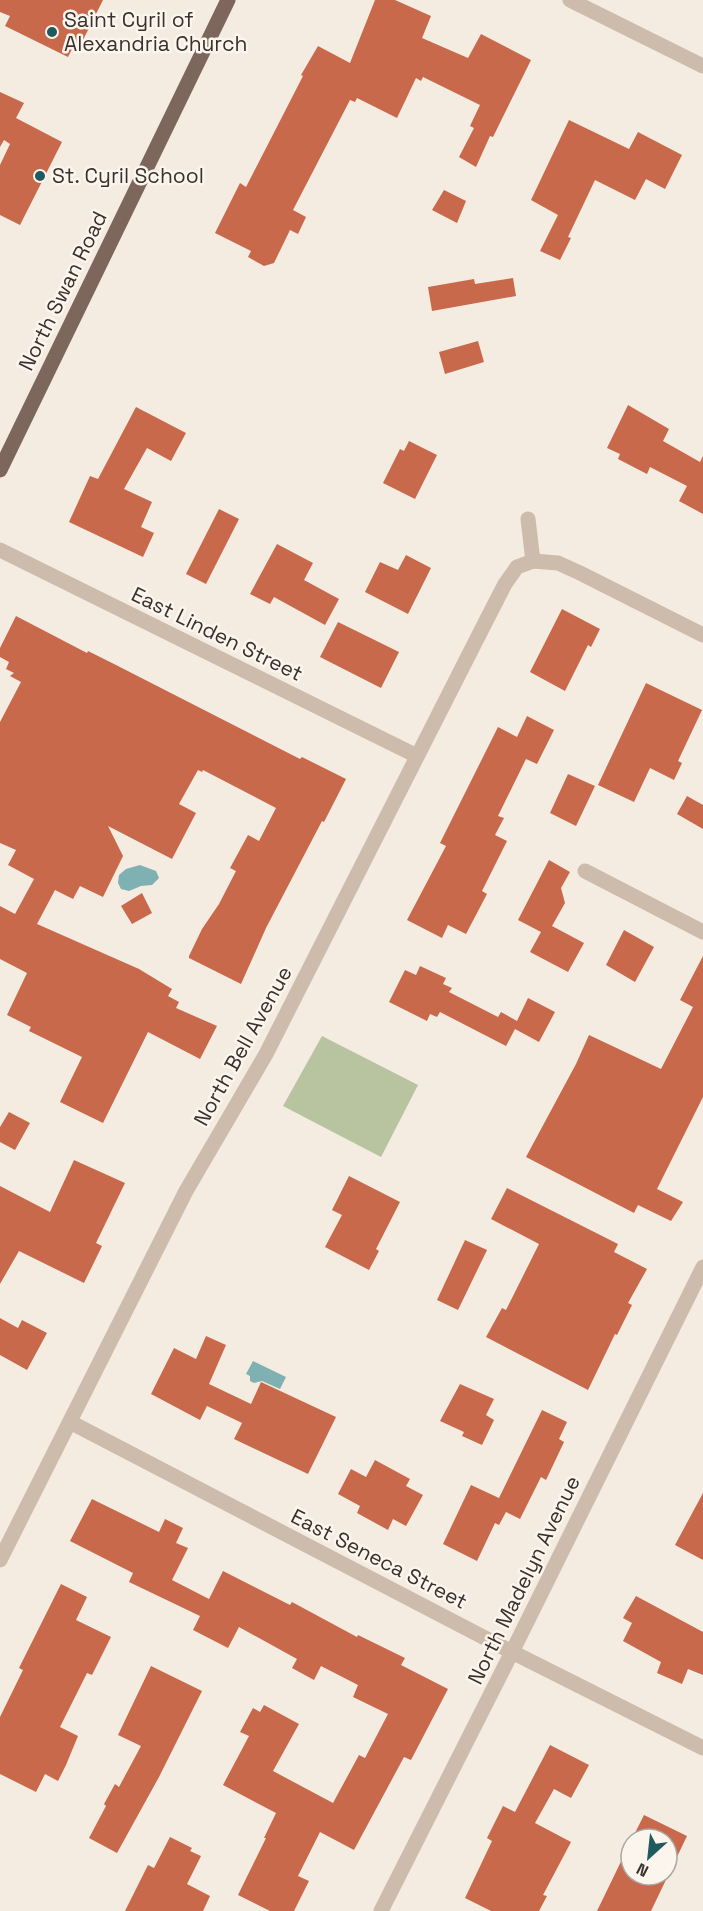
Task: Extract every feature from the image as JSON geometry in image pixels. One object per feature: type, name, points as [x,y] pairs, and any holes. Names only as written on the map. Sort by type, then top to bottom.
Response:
[{"type":"main road","name":"North Swan Road","points":[[0,470],[228,0]]},
{"type":"street","points":[[570,0],[703,66]]},
{"type":"street","points":[[528,519],[533,561],[558,563],[703,635]]},
{"type":"street","name":"East Linden Street","points":[[0,550],[417,756]]},
{"type":"street","name":"North Bell Avenue","points":[[0,1560],[186,1191],[266,1054],[505,584],[517,567],[533,561]]},
{"type":"street","points":[[585,871],[703,932]]},
{"type":"street","name":"North Madelyn Avenue","points":[[381,1911],[703,1267]]},
{"type":"street","name":"East Seneca Street","points":[[70,1422],[512,1652],[703,1748]]},
{"type":"green space","points":[[322,1036],[418,1085],[381,1157],[283,1106]]},
{"type":"water","points":[[140,865],[156,871],[159,878],[152,885],[141,886],[129,891],[121,889],[118,883],[119,875],[126,869]]},
{"type":"water","points":[[253,1361],[286,1377],[280,1389],[262,1381],[254,1383],[250,1381],[250,1376],[246,1374]]},
{"type":"building","name":"Saint Cyril of Alexandria Church","points":[[0,0],[103,0],[78,50],[73,47],[68,57],[5,26],[10,16],[0,12]]},
{"type":"building","points":[[375,0],[395,0],[431,16],[422,38],[468,58],[481,34],[531,60],[476,167],[459,157],[474,128],[470,126],[480,105],[423,77],[421,81],[416,78],[397,118],[357,98],[355,102],[350,100],[293,210],[306,217],[298,234],[290,230],[274,263],[264,266],[248,257],[251,251],[215,233],[240,183],[246,187],[303,76],[301,75],[318,46],[350,63]]},
{"type":"building","points":[[0,92],[24,103],[16,118],[62,142],[20,225],[0,215],[0,165],[10,144],[4,140],[0,147]]},
{"type":"building","points":[[569,120],[629,149],[638,132],[682,155],[665,189],[646,179],[635,200],[595,180],[568,237],[571,238],[560,260],[540,251],[558,215],[531,200]]},
{"type":"building","points":[[444,190],[466,201],[457,223],[432,210]]},
{"type":"building","points":[[513,278],[516,296],[432,311],[428,287],[474,279],[475,284]]},
{"type":"building","points":[[478,341],[484,362],[445,374],[439,352]]},
{"type":"building","points":[[628,405],[669,429],[663,441],[700,462],[703,456],[703,514],[679,501],[687,486],[650,467],[647,474],[618,459],[620,454],[607,448]]},
{"type":"building","points":[[136,407],[186,433],[171,461],[147,448],[124,489],[152,502],[141,527],[154,533],[143,557],[69,522],[90,476],[98,479]]},
{"type":"building","points":[[409,441],[437,455],[415,499],[383,483],[400,449],[404,451]]},
{"type":"building","points":[[219,509],[239,519],[206,584],[186,574]]},
{"type":"building","points":[[277,544],[313,563],[304,580],[339,599],[325,625],[274,597],[270,604],[250,594]]},
{"type":"building","points":[[406,555],[431,568],[408,614],[365,592],[380,562],[398,570]]},
{"type":"building","points":[[562,609],[600,629],[591,647],[588,645],[565,691],[530,672]]},
{"type":"building","points":[[16,616],[300,759],[302,757],[346,779],[266,928],[241,984],[189,956],[236,871],[230,868],[248,835],[259,841],[276,808],[203,770],[202,772],[198,770],[179,804],[196,813],[172,859],[108,826],[123,856],[103,897],[80,886],[73,899],[55,890],[37,924],[139,969],[172,989],[168,996],[179,1002],[176,1008],[217,1026],[200,1059],[148,1032],[103,1123],[60,1102],[82,1057],[29,1031],[31,1027],[7,1015],[27,973],[0,959],[0,906],[15,914],[34,879],[8,865],[16,850],[0,843],[0,722],[21,682],[10,676],[14,673],[6,669],[9,662],[0,657],[0,648]]},
{"type":"building","points":[[338,622],[399,652],[381,688],[320,657]]},
{"type":"building","points":[[646,683],[702,710],[678,761],[682,763],[674,780],[650,768],[634,802],[598,785]]},
{"type":"building","points":[[527,716],[554,730],[537,764],[526,759],[498,816],[504,818],[495,835],[507,841],[482,891],[487,894],[466,934],[448,925],[442,938],[407,920],[446,846],[440,843],[498,727],[517,737]]},
{"type":"building","points":[[568,774],[595,786],[576,826],[550,813]]},
{"type":"building","points":[[687,796],[703,805],[703,829],[677,814]]},
{"type":"building","points":[[549,860],[570,872],[561,888],[565,903],[552,926],[584,943],[568,972],[530,952],[541,932],[518,920]]},
{"type":"building","points":[[142,893],[152,913],[132,924],[121,906]]},
{"type":"building","points":[[624,930],[654,947],[635,982],[606,965]]},
{"type":"building","points":[[703,956],[703,1097],[657,1189],[683,1202],[671,1221],[638,1205],[634,1213],[526,1157],[589,1035],[661,1069],[693,1007],[680,1000]]},
{"type":"building","points":[[420,966],[446,978],[443,984],[452,988],[449,992],[498,1017],[501,1012],[517,1021],[528,998],[555,1012],[539,1042],[515,1029],[506,1046],[440,1012],[437,1017],[430,1014],[427,1021],[389,1002],[405,970],[416,975]]},
{"type":"building","points":[[9,1112],[30,1123],[15,1150],[0,1142],[0,1127]]},
{"type":"building","points":[[74,1160],[125,1183],[96,1243],[102,1246],[84,1283],[19,1251],[0,1284],[0,1186],[50,1212]]},
{"type":"building","points":[[349,1176],[400,1202],[376,1249],[379,1251],[369,1270],[325,1247],[342,1215],[332,1210]]},
{"type":"building","points":[[507,1188],[618,1244],[614,1252],[647,1269],[628,1303],[632,1305],[588,1390],[486,1337],[502,1308],[506,1310],[539,1244],[491,1219]]},
{"type":"building","points":[[465,1240],[487,1250],[458,1310],[437,1300]]},
{"type":"building","points":[[0,1318],[18,1328],[22,1320],[47,1333],[27,1370],[0,1355]]},
{"type":"building","points":[[206,1336],[226,1345],[209,1384],[251,1404],[261,1382],[336,1417],[308,1474],[234,1439],[242,1423],[207,1406],[200,1420],[151,1394],[174,1348],[196,1359]]},
{"type":"building","points":[[460,1384],[494,1399],[486,1415],[494,1420],[482,1445],[462,1436],[464,1432],[440,1421]]},
{"type":"building","points":[[542,1410],[567,1422],[559,1439],[564,1442],[546,1480],[541,1477],[520,1519],[506,1512],[499,1525],[495,1523],[477,1561],[443,1544],[471,1485],[499,1498]]},
{"type":"building","points":[[375,1460],[410,1479],[406,1486],[423,1495],[406,1526],[393,1519],[388,1530],[357,1513],[360,1506],[338,1494],[351,1469],[366,1477]]},
{"type":"building","points":[[703,1493],[703,1560],[675,1545]]},
{"type":"building","points":[[92,1499],[159,1532],[165,1519],[183,1528],[176,1543],[188,1548],[172,1580],[209,1599],[223,1571],[405,1658],[401,1665],[448,1689],[411,1760],[404,1757],[354,1850],[320,1832],[298,1876],[309,1881],[294,1911],[270,1911],[238,1895],[276,1813],[223,1785],[249,1736],[240,1732],[253,1708],[260,1712],[264,1705],[299,1724],[273,1771],[333,1803],[359,1755],[365,1758],[388,1714],[353,1697],[358,1685],[321,1666],[314,1680],[292,1668],[297,1659],[239,1627],[228,1648],[193,1630],[200,1616],[129,1582],[133,1573],[70,1541]]},
{"type":"building","points":[[61,1584],[87,1597],[76,1620],[111,1637],[92,1675],[87,1673],[60,1727],[78,1736],[66,1765],[58,1781],[45,1774],[36,1792],[0,1774],[0,1717],[23,1670],[19,1668]]},
{"type":"building","points":[[636,1596],[703,1632],[703,1675],[688,1669],[682,1684],[657,1673],[661,1662],[623,1641],[632,1623],[623,1618]]},
{"type":"building","points":[[151,1666],[202,1691],[159,1777],[117,1853],[89,1838],[115,1784],[119,1787],[141,1746],[118,1735]]},
{"type":"building","points":[[550,1745],[589,1765],[571,1798],[554,1789],[535,1823],[571,1842],[543,1895],[547,1896],[539,1911],[491,1911],[465,1898],[492,1841],[487,1838],[503,1806],[515,1812]]},
{"type":"building","points":[[644,1815],[669,1827],[638,1827]]},
{"type":"building","points":[[679,1832],[687,1836],[679,1853]]},
{"type":"building","points":[[170,1837],[192,1848],[190,1851],[201,1856],[187,1884],[210,1896],[203,1911],[125,1911],[148,1865],[154,1868]]},
{"type":"building","points":[[619,1866],[619,1887],[663,1887],[651,1911],[597,1911]]},
{"type":"place","name":"Saint Cyril of Alexandria Church","points":[[52,32]]},
{"type":"place","name":"St. Cyril School","points":[[40,176]]}]
